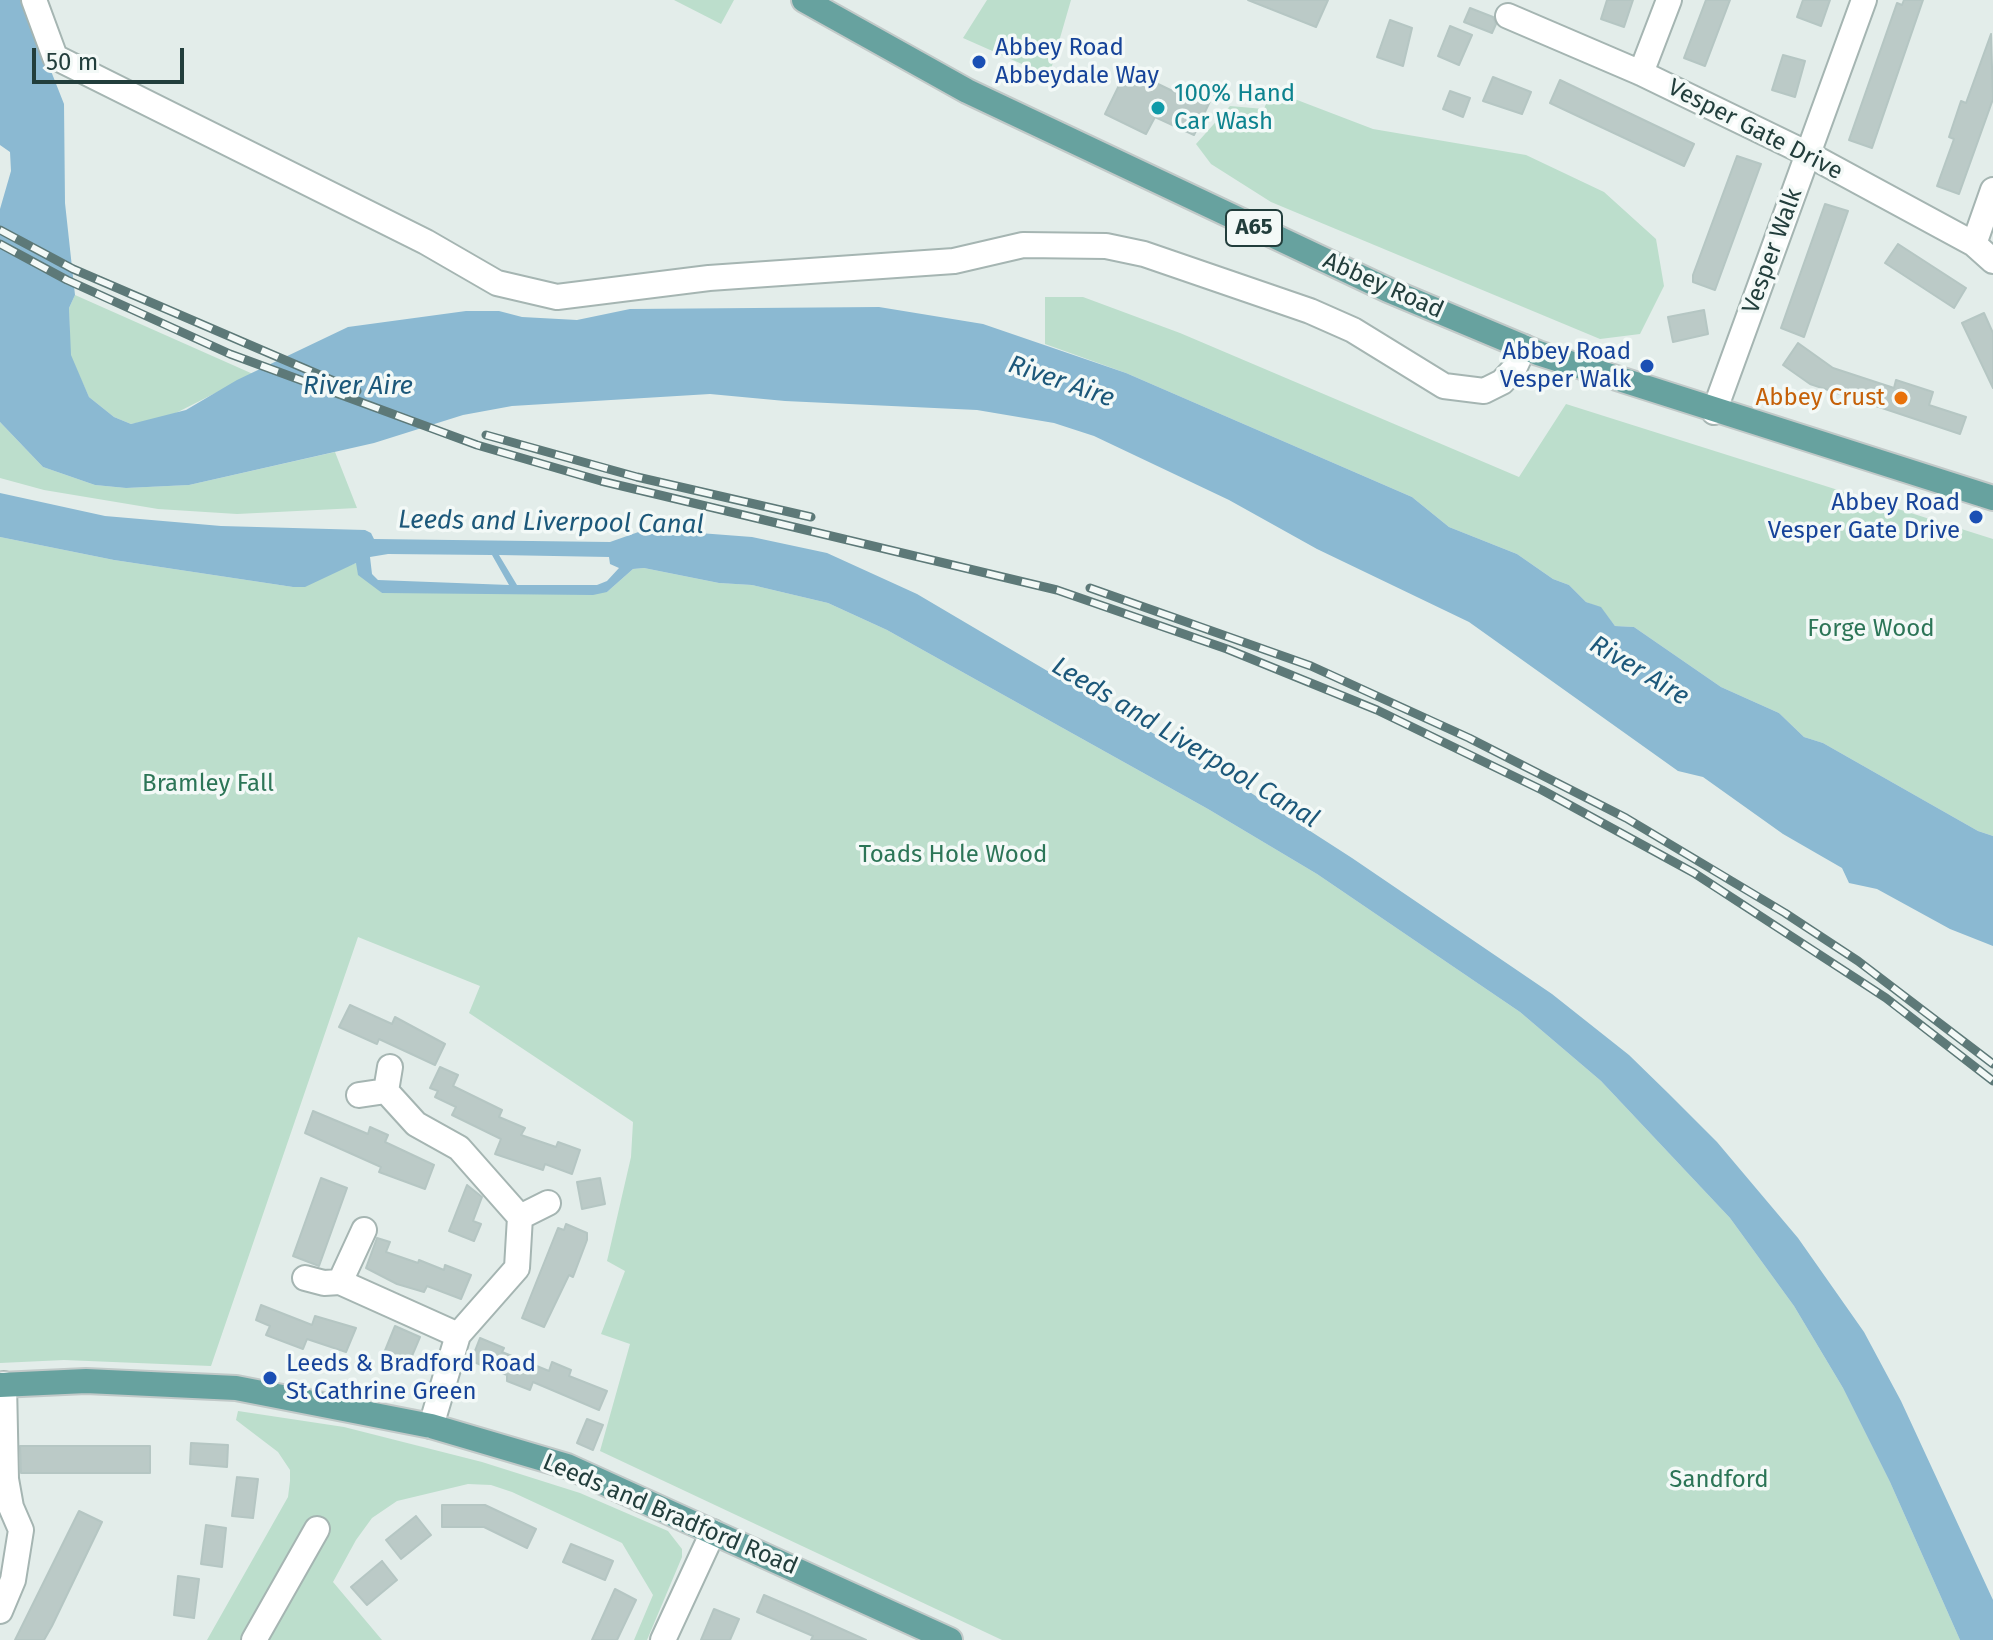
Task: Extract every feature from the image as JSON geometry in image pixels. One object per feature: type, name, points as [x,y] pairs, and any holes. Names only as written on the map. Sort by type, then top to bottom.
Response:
[{"type":"main road","name":"Abbey Road","points":[[810,1],[995,105],[1388,290],[1524,347],[1714,412],[1993,498]]},
{"type":"main road","name":"Leeds and Bradford Road","points":[[2,1384],[86,1381],[236,1388],[431,1426],[567,1466],[950,1640]]},
{"type":"street","points":[[34,0],[55,57],[426,242],[497,283],[557,297],[709,278],[954,261],[1023,245],[1106,246],[1144,254],[1310,311],[1353,330],[1444,386],[1484,391],[1502,382],[1514,369],[1524,347]]},
{"type":"street","points":[[1641,73],[1669,0]]},
{"type":"street","name":"Vesper Walk","points":[[1714,412],[1864,0]]},
{"type":"street","name":"Vesper Gate Drive","points":[[1508,16],[1641,73],[1808,154],[1974,244],[1993,261]]},
{"type":"street","points":[[1974,244],[1993,190]]},
{"type":"street","points":[[359,1095],[388,1079],[416,1124],[459,1148],[520,1217],[517,1268],[458,1335],[431,1426]]},
{"type":"street","points":[[520,1217],[548,1203]]},
{"type":"street","points":[[340,1282],[364,1230]]},
{"type":"street","points":[[305,1278],[324,1283],[340,1282],[458,1335]]},
{"type":"street","points":[[0,1611],[13,1580],[21,1530],[11,1507],[6,1479],[2,1384]]},
{"type":"street","points":[[254,1640],[317,1529]]},
{"type":"street","points":[[663,1640],[713,1532]]},
{"type":"green space","points":[[674,0],[734,0],[721,24]]},
{"type":"green space","points":[[987,0],[1071,0],[1049,76],[963,38]]},
{"type":"green space","points":[[1271,90],[1373,129],[1526,155],[1604,192],[1656,239],[1664,286],[1640,334],[1600,339],[1271,202],[1211,164],[1196,144],[1230,106],[1264,109]]},
{"type":"green space","points":[[75,295],[253,374],[168,417],[131,424],[114,417],[89,397],[70,355],[69,308]]},
{"type":"green space","name":"Forge Wood","points":[[1045,297],[1083,297],[1180,333],[1519,477],[1566,404],[1993,539],[1993,836],[1978,831],[1823,743],[1804,737],[1779,713],[1721,687],[1634,627],[1615,626],[1601,608],[1586,602],[1569,585],[1553,579],[1517,554],[1449,527],[1412,497],[1126,373],[1045,344]]},
{"type":"green space","points":[[0,422],[43,467],[95,485],[126,488],[189,485],[335,452],[357,508],[237,514],[158,509],[44,490],[0,478]]},
{"type":"green space","points":[[0,537],[114,560],[293,587],[356,563],[382,593],[607,592],[633,569],[644,568],[719,583],[752,585],[828,603],[887,630],[1208,809],[1317,874],[1520,1012],[1601,1081],[1730,1218],[1794,1306],[1843,1388],[1890,1482],[1960,1640],[1002,1640],[600,1451],[630,1344],[601,1334],[625,1271],[607,1261],[631,1157],[633,1122],[469,1013],[480,986],[358,937],[211,1366],[64,1360],[0,1363]]},
{"type":"green space","points":[[238,1411],[344,1427],[482,1462],[580,1493],[668,1531],[682,1549],[682,1557],[647,1640],[634,1640],[653,1595],[622,1543],[512,1492],[491,1485],[468,1484],[397,1501],[372,1518],[356,1540],[333,1582],[382,1640],[263,1640],[326,1525],[310,1517],[244,1640],[207,1640],[288,1497],[290,1470],[278,1452],[236,1420]]},
{"type":"water","name":"River Aire","points":[[0,0],[23,0],[64,104],[65,203],[75,295],[69,308],[71,355],[89,397],[114,417],[131,424],[186,410],[237,380],[348,327],[466,311],[499,311],[522,317],[577,320],[630,309],[879,307],[983,324],[1126,373],[1412,497],[1449,527],[1517,554],[1553,579],[1569,585],[1586,602],[1601,607],[1615,626],[1634,627],[1721,687],[1779,713],[1804,737],[1823,743],[1978,831],[1993,836],[1993,946],[1950,929],[1877,889],[1849,883],[1842,868],[1783,834],[1703,777],[1678,771],[1469,622],[1317,549],[1229,500],[1094,436],[1054,423],[977,410],[785,401],[710,394],[512,406],[463,415],[374,443],[189,485],[126,488],[95,485],[43,467],[0,422],[0,209],[11,171],[10,152],[0,145]]},
{"type":"water","points":[[0,493],[105,516],[221,526],[365,530],[374,539],[610,542],[647,529],[752,537],[827,553],[917,594],[1217,771],[1352,858],[1552,994],[1629,1055],[1717,1142],[1798,1238],[1864,1332],[1901,1401],[1993,1600],[1993,1640],[1960,1640],[1890,1482],[1843,1388],[1794,1306],[1730,1218],[1601,1081],[1520,1012],[1317,874],[1208,809],[887,630],[828,603],[752,585],[719,583],[644,568],[633,569],[607,592],[593,595],[382,593],[358,575],[356,563],[305,587],[293,587],[114,560],[0,537]],"holes":[[[388,554],[492,555],[509,585],[378,580],[372,574],[370,557]],[[499,555],[609,557],[610,564],[619,568],[607,581],[597,585],[517,585]]]},
{"type":"building","points":[[1248,0],[1328,0],[1316,27]]},
{"type":"building","points":[[1607,0],[1633,0],[1624,27],[1601,19]]},
{"type":"building","points":[[1706,0],[1730,0],[1705,66],[1684,58]]},
{"type":"building","points":[[1803,0],[1830,0],[1821,26],[1797,17]]},
{"type":"building","points":[[1904,0],[1923,0],[1872,148],[1849,140],[1897,3],[1902,5]]},
{"type":"building","points":[[1470,8],[1493,17],[1496,24],[1492,33],[1464,22]]},
{"type":"building","points":[[1390,20],[1412,28],[1403,66],[1377,57]]},
{"type":"building","points":[[1450,26],[1472,35],[1459,65],[1438,56]]},
{"type":"building","points":[[1991,34],[1993,99],[1959,194],[1937,186],[1954,139],[1949,137],[1961,101],[1966,103]]},
{"type":"building","points":[[1783,55],[1805,61],[1795,97],[1772,90]]},
{"type":"building","name":"100% Hand Car Wash","points":[[1127,69],[1185,97],[1191,84],[1213,95],[1194,135],[1155,117],[1146,134],[1105,114]]},
{"type":"building","points":[[1493,77],[1531,92],[1522,114],[1483,101]]},
{"type":"building","points":[[1560,80],[1694,144],[1684,166],[1550,103]]},
{"type":"building","points":[[1450,91],[1470,98],[1463,117],[1443,109]]},
{"type":"building","points":[[1737,156],[1761,164],[1715,290],[1693,282],[1693,275]]},
{"type":"building","points":[[1825,204],[1848,211],[1804,337],[1781,328]]},
{"type":"building","points":[[1898,244],[1966,288],[1954,308],[1885,263]]},
{"type":"building","points":[[1704,310],[1708,334],[1673,342],[1668,317]]},
{"type":"building","points":[[1984,313],[1993,333],[1993,388],[1962,323]]},
{"type":"building","points":[[1798,343],[1833,368],[1894,388],[1896,380],[1933,392],[1929,405],[1966,417],[1960,434],[1810,384],[1783,365]]},
{"type":"building","points":[[350,1005],[392,1024],[395,1017],[445,1044],[435,1065],[379,1039],[377,1044],[339,1027]]},
{"type":"building","points":[[440,1067],[458,1075],[453,1086],[502,1110],[499,1117],[525,1128],[521,1135],[556,1147],[558,1142],[580,1150],[572,1174],[545,1164],[543,1170],[495,1154],[501,1139],[452,1115],[456,1107],[435,1097],[438,1091],[430,1088]]},
{"type":"building","points":[[313,1111],[368,1134],[370,1127],[388,1135],[385,1142],[434,1165],[425,1189],[379,1172],[381,1167],[305,1133]]},
{"type":"building","points":[[321,1178],[347,1188],[319,1266],[293,1256]]},
{"type":"building","points":[[600,1178],[605,1204],[582,1209],[577,1182]]},
{"type":"building","points":[[467,1185],[482,1197],[473,1221],[481,1224],[474,1241],[449,1231]]},
{"type":"building","points":[[566,1224],[587,1233],[587,1240],[573,1277],[569,1275],[544,1327],[522,1318],[558,1228],[564,1230]]},
{"type":"building","points":[[377,1238],[390,1242],[386,1252],[444,1270],[445,1265],[471,1275],[461,1299],[427,1286],[424,1292],[397,1284],[366,1268]]},
{"type":"building","points":[[261,1305],[312,1325],[315,1316],[356,1328],[346,1352],[307,1339],[303,1349],[266,1335],[270,1326],[256,1320]]},
{"type":"building","points":[[395,1326],[420,1337],[409,1363],[384,1353]]},
{"type":"building","points":[[480,1338],[504,1348],[502,1352],[549,1371],[552,1362],[571,1370],[569,1376],[607,1391],[599,1410],[533,1382],[530,1390],[507,1381],[507,1375],[471,1361]]},
{"type":"building","points":[[587,1419],[603,1425],[593,1450],[577,1443]]},
{"type":"building","points":[[191,1443],[228,1445],[227,1467],[190,1464]]},
{"type":"building","points":[[20,1446],[150,1446],[150,1473],[21,1473]]},
{"type":"building","points":[[237,1477],[258,1479],[253,1518],[232,1516]]},
{"type":"building","points":[[442,1505],[485,1505],[536,1529],[527,1548],[484,1527],[442,1527]]},
{"type":"building","points":[[79,1511],[102,1522],[52,1626],[44,1640],[15,1640]]},
{"type":"building","points":[[416,1516],[431,1535],[401,1559],[386,1540]]},
{"type":"building","points":[[206,1525],[226,1528],[222,1567],[201,1564]]},
{"type":"building","points":[[571,1544],[613,1561],[605,1580],[563,1562]]},
{"type":"building","points":[[382,1561],[397,1580],[367,1605],[351,1587]]},
{"type":"building","points":[[178,1576],[199,1579],[194,1618],[174,1615]]},
{"type":"building","points":[[615,1589],[636,1600],[617,1640],[592,1640]]},
{"type":"building","points":[[764,1595],[866,1640],[811,1640],[813,1636],[757,1612]]},
{"type":"building","points":[[714,1609],[739,1619],[730,1640],[701,1640]]},
{"type":"railway","points":[[0,230],[73,269],[357,391]]},
{"type":"railway","points":[[0,244],[67,280],[230,354],[477,445],[601,481],[1057,590],[1227,649],[1377,710],[1542,790],[1694,873],[1886,998],[1993,1081]]},
{"type":"railway","points":[[486,435],[637,477],[811,517]]},
{"type":"railway","points":[[1090,588],[1311,666],[1469,738],[1626,818],[1785,913],[1858,961],[1993,1064]]},
{"type":"place","name":"Abbey Road Abbeydale Way","points":[[979,62]]},
{"type":"place","name":"100% Hand Car Wash","points":[[1158,108]]},
{"type":"place","name":"Abbey Road Vesper Walk","points":[[1647,366]]},
{"type":"place","name":"Abbey Crust","points":[[1901,398]]},
{"type":"place","name":"Abbey Road Vesper Gate Drive","points":[[1976,517]]},
{"type":"place","name":"Leeds & Bradford Road St Cathrine Green","points":[[270,1378]]},
{"type":"water label","name":"Leeds and Liverpool Canal","points":[[551,523]]},
{"type":"water label","name":"Leeds and Liverpool Canal","points":[[1185,743]]},
{"type":"park label","name":"Bramley Fall","points":[[208,784]]},
{"type":"park label","name":"Toads Hole Wood","points":[[953,855]]},
{"type":"park label","name":"Sandford","points":[[1719,1480]]}]
